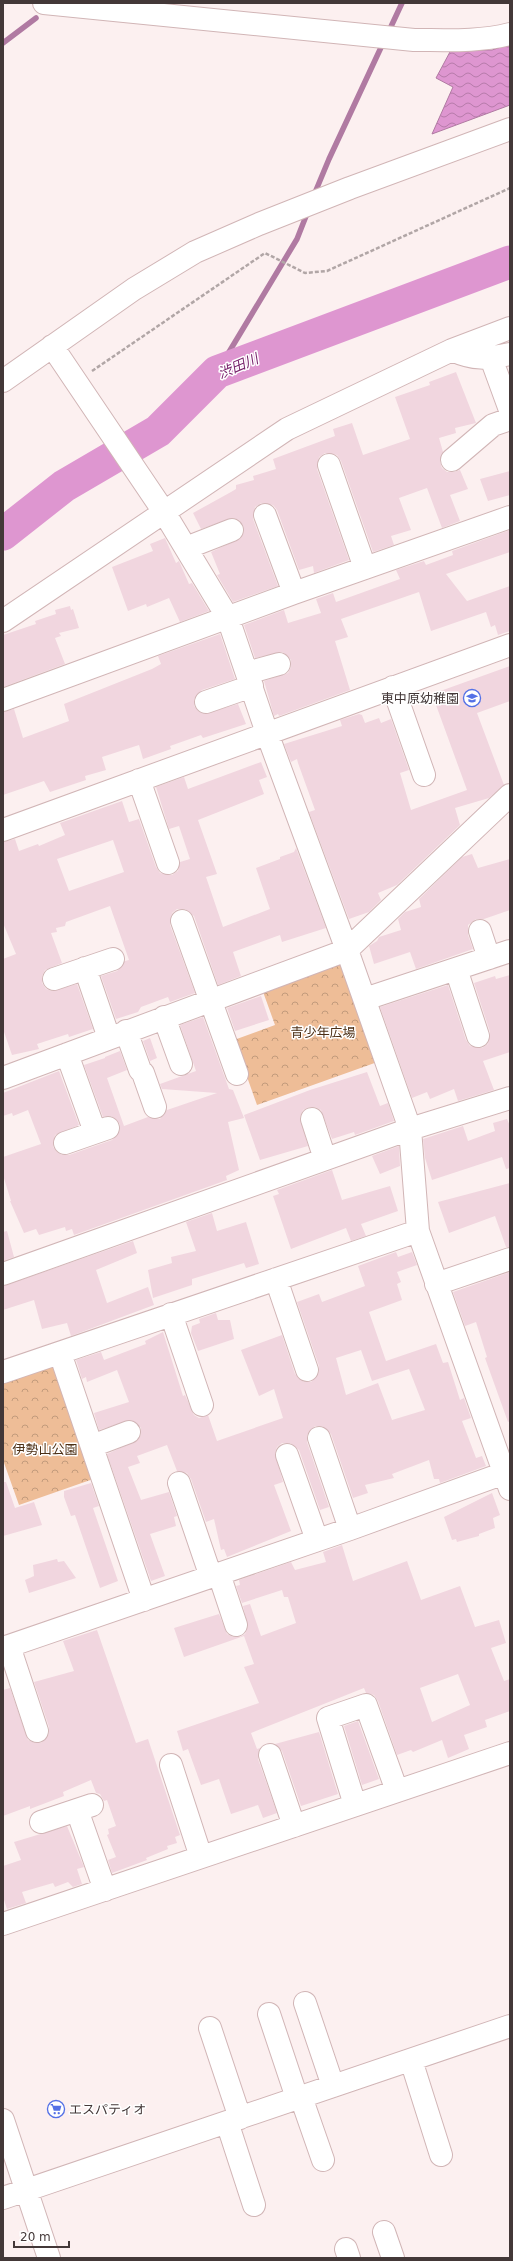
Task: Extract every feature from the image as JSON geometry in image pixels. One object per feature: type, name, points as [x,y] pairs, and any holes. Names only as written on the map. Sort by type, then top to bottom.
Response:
[{"type":"street","points":[[44,3],[194,10],[362,35],[414,40],[497,38],[510,34]]},
{"type":"street","points":[[3,381],[134,289],[195,252],[258,224],[350,188],[510,129]]},
{"type":"street","points":[[3,621],[287,428],[452,350],[510,328]]},
{"type":"street","points":[[36,1731],[5,1645],[144,1600],[350,1529],[508,1478],[436,1284],[418,1231],[410,1129],[365,999],[266,732],[228,618],[164,512],[52,346]]},
{"type":"street","points":[[452,350],[469,358],[501,356],[510,410]]},
{"type":"street","points":[[452,460],[493,425],[510,418]]},
{"type":"street","points":[[329,465],[365,568]]},
{"type":"street","points":[[265,515],[294,593]]},
{"type":"street","points":[[9,693],[72,666],[104,673],[175,628],[228,618],[294,593],[510,517]]},
{"type":"street","points":[[186,548],[232,530]]},
{"type":"street","points":[[3,830],[266,732],[510,645]]},
{"type":"street","points":[[206,702],[279,664]]},
{"type":"street","points":[[393,687],[424,775]]},
{"type":"street","points":[[139,780],[168,863]]},
{"type":"street","points":[[3,1077],[210,999],[347,950],[413,875],[488,816],[510,795]]},
{"type":"street","points":[[488,816],[510,809]]},
{"type":"street","points":[[182,921],[237,1074]]},
{"type":"street","points":[[480,931],[489,958]]},
{"type":"street","points":[[365,999],[510,951]]},
{"type":"street","points":[[54,978],[112,959]]},
{"type":"street","points":[[85,968],[117,1034],[140,1070],[143,1072],[155,1107]]},
{"type":"street","points":[[456,969],[478,1036]]},
{"type":"street","points":[[164,1017],[181,1064]]},
{"type":"street","points":[[64,1143],[102,1130],[67,1054]]},
{"type":"street","points":[[3,1274],[410,1129],[510,1098]]},
{"type":"street","points":[[312,1119],[325,1159]]},
{"type":"street","points":[[3,1372],[418,1231]]},
{"type":"street","points":[[436,1284],[510,1260]]},
{"type":"street","points":[[276,1279],[307,1370]]},
{"type":"street","points":[[171,1314],[202,1405]]},
{"type":"street","points":[[60,1353],[144,1600]]},
{"type":"street","points":[[92,1446],[128,1432]]},
{"type":"street","points":[[319,1438],[350,1529]]},
{"type":"street","points":[[287,1455],[317,1540]]},
{"type":"street","points":[[179,1483],[236,1625]]},
{"type":"street","points":[[355,1805],[328,1718],[366,1705],[397,1791]]},
{"type":"street","points":[[3,1924],[510,1753]]},
{"type":"street","points":[[270,1755],[294,1826]]},
{"type":"street","points":[[170,1765],[201,1857]]},
{"type":"street","points":[[41,1822],[85,1807],[105,1890]]},
{"type":"street","points":[[304,2003],[333,2086]]},
{"type":"street","points":[[268,2014],[323,2160]]},
{"type":"street","points":[[3,2198],[510,2026]]},
{"type":"street","points":[[210,2028],[254,2204]]},
{"type":"street","points":[[411,2060],[441,2155]]},
{"type":"street","points":[[3,2120],[25,2190],[49,2258]]},
{"type":"street","points":[[384,2232],[393,2258]]},
{"type":"path","points":[[79,386],[265,253],[304,273],[327,271],[510,188]]},
{"type":"green space","name":"青少年広場","points":[[341,961],[383,1060],[257,1105],[234,1040],[275,1025],[262,989]]},
{"type":"green space","name":"伊勢山公園","points":[[52,1362],[99,1477],[19,1505],[3,1460],[3,1378]]},
{"type":"water","points":[[510,44],[510,105],[432,134],[453,87],[436,78],[451,50],[492,50]]},
{"type":"building","points":[[456,372],[476,423],[455,428],[456,433],[439,438],[443,452],[440,462],[442,468],[447,472],[460,470],[468,489],[450,495],[460,521],[442,528],[427,488],[399,498],[411,530],[391,536],[394,545],[373,552],[341,461],[337,455],[325,453],[319,457],[317,469],[349,560],[314,573],[313,566],[299,570],[277,510],[273,505],[261,503],[255,507],[253,519],[278,586],[233,602],[217,575],[220,574],[211,552],[241,538],[244,531],[243,525],[239,520],[233,518],[201,529],[193,513],[236,489],[236,485],[254,480],[253,476],[276,469],[273,459],[335,436],[333,429],[352,423],[363,455],[410,439],[395,397],[430,385],[429,382]]},
{"type":"building","points":[[510,471],[510,495],[488,501],[480,479]]},
{"type":"building","points":[[510,530],[510,552],[446,574],[467,601],[510,586],[510,631],[498,635],[495,625],[491,627],[486,612],[431,631],[419,592],[341,619],[348,637],[335,641],[350,690],[279,716],[278,714],[274,716],[264,681],[288,673],[291,667],[291,660],[282,652],[255,658],[244,625],[284,610],[288,623],[321,613],[316,599],[333,593],[336,602],[400,579],[396,570],[424,561],[426,565],[453,555],[452,551]]},
{"type":"building","points":[[165,538],[176,563],[179,561],[189,584],[192,583],[209,611],[180,622],[169,598],[147,607],[146,604],[128,611],[112,567],[153,551],[150,544]]},
{"type":"building","points":[[70,606],[71,610],[73,609],[79,628],[59,633],[61,636],[55,638],[65,664],[3,687],[3,635],[36,624],[35,621],[56,614],[55,610]]},
{"type":"building","points":[[220,634],[235,679],[202,690],[194,699],[194,706],[198,711],[204,714],[238,704],[246,724],[203,738],[201,735],[170,746],[171,749],[143,759],[139,745],[102,757],[106,770],[85,776],[86,780],[50,792],[44,781],[3,795],[3,712],[14,709],[23,738],[69,721],[64,704],[152,669],[161,664],[158,656]]},
{"type":"building","points":[[510,666],[510,701],[477,713],[504,785],[489,798],[455,808],[460,825],[397,885],[378,893],[381,900],[369,912],[349,919],[309,812],[315,810],[297,759],[291,762],[284,744],[342,726],[340,720],[359,714],[362,715],[365,723],[379,718],[381,723],[391,719],[409,770],[400,773],[411,810],[467,790],[432,694]]},
{"type":"building","points":[[261,762],[267,777],[259,780],[264,794],[198,820],[217,874],[206,877],[223,927],[270,909],[256,868],[294,852],[296,848],[326,928],[282,942],[280,935],[233,952],[241,976],[218,985],[194,916],[185,909],[177,909],[172,913],[170,925],[195,993],[170,1002],[168,997],[141,1007],[138,1012],[116,1019],[101,976],[117,971],[125,961],[129,960],[110,906],[66,922],[65,926],[56,928],[57,932],[51,933],[62,963],[45,970],[42,976],[42,983],[46,989],[52,991],[77,984],[93,1029],[69,1037],[68,1034],[37,1044],[39,1049],[12,1055],[3,1029],[3,959],[16,954],[3,923],[3,842],[15,839],[19,851],[38,844],[39,846],[65,835],[60,823],[122,801],[129,822],[139,819],[156,867],[160,873],[172,875],[178,871],[180,862],[190,859],[179,826],[169,829],[156,787],[184,777],[188,789]],"holes":[[[113,840],[124,872],[69,891],[57,859]]]},
{"type":"building","points":[[472,854],[478,868],[510,859],[510,910],[484,919],[476,919],[468,925],[468,935],[473,949],[416,969],[410,952],[374,964],[369,946],[377,941],[379,937],[401,930],[398,919],[405,912],[421,907],[419,899],[462,857]]},
{"type":"building","points":[[510,975],[510,1052],[483,1061],[494,1090],[458,1101],[454,1089],[430,1099],[427,1092],[412,1098],[380,1007],[448,985],[466,1040],[470,1046],[482,1048],[488,1044],[490,1032],[474,983],[495,976],[496,979]]},
{"type":"building","points":[[261,996],[269,1020],[235,1031],[227,1008]]},
{"type":"building","points":[[203,1017],[229,1089],[233,1090],[244,1118],[228,1122],[239,1170],[226,1176],[227,1180],[74,1235],[72,1229],[66,1231],[65,1227],[39,1235],[36,1229],[24,1233],[10,1201],[3,1175],[3,1157],[41,1144],[28,1110],[13,1116],[12,1113],[3,1116],[3,1093],[59,1071],[79,1125],[55,1135],[53,1147],[62,1155],[69,1155],[112,1140],[120,1131],[120,1124],[111,1116],[103,1117],[84,1065],[120,1051],[127,1070],[107,1078],[124,1126],[148,1117],[160,1119],[167,1110],[217,1093],[162,1089],[160,1084],[196,1071],[180,1025]]},
{"type":"building","points":[[150,1038],[157,1058],[150,1061],[143,1041]]},
{"type":"building","points":[[367,1072],[380,1106],[388,1103],[394,1121],[355,1135],[354,1132],[332,1139],[321,1110],[315,1107],[309,1107],[303,1110],[300,1117],[308,1146],[260,1160],[244,1115],[310,1090]]},
{"type":"building","points":[[507,1119],[510,1126],[510,1168],[506,1169],[502,1157],[432,1180],[425,1158],[423,1139],[463,1126],[468,1141],[495,1131],[493,1123]]},
{"type":"building","points":[[399,1146],[400,1166],[380,1174],[372,1156]]},
{"type":"building","points":[[332,1170],[342,1200],[390,1186],[398,1211],[361,1224],[366,1236],[351,1241],[346,1228],[291,1249],[273,1196],[279,1194],[277,1190]]},
{"type":"building","points":[[510,1183],[510,1247],[506,1247],[495,1216],[449,1233],[438,1202]]},
{"type":"building","points":[[212,1213],[217,1231],[246,1222],[259,1264],[246,1268],[244,1263],[192,1279],[192,1285],[153,1298],[148,1270],[172,1263],[171,1257],[196,1251],[186,1222]]},
{"type":"building","points":[[7,1231],[14,1257],[3,1261],[3,1232]]},
{"type":"building","points":[[133,1241],[137,1253],[96,1270],[107,1303],[148,1287],[154,1305],[71,1336],[67,1323],[42,1329],[34,1300],[3,1310],[3,1286]]},
{"type":"building","points":[[396,1252],[398,1257],[412,1252],[417,1265],[397,1272],[401,1282],[397,1284],[402,1300],[369,1312],[386,1361],[436,1344],[443,1363],[448,1362],[460,1400],[464,1398],[471,1418],[462,1421],[476,1458],[482,1456],[486,1466],[440,1483],[439,1479],[434,1479],[429,1460],[392,1474],[394,1478],[365,1485],[368,1493],[353,1498],[331,1434],[322,1426],[315,1426],[307,1435],[307,1442],[329,1507],[320,1510],[299,1450],[290,1443],[282,1443],[277,1447],[275,1453],[283,1482],[274,1485],[291,1531],[227,1557],[224,1549],[221,1550],[214,1519],[206,1522],[191,1479],[187,1473],[177,1471],[167,1445],[137,1456],[140,1463],[128,1467],[141,1500],[169,1492],[177,1516],[174,1517],[176,1526],[150,1534],[165,1576],[151,1581],[107,1454],[138,1440],[141,1434],[141,1428],[137,1423],[131,1420],[99,1430],[94,1413],[129,1402],[117,1370],[87,1382],[86,1377],[82,1379],[76,1360],[101,1352],[104,1360],[146,1344],[145,1341],[163,1332],[183,1396],[185,1395],[194,1415],[199,1418],[208,1415],[217,1441],[283,1418],[274,1389],[259,1396],[241,1350],[282,1335],[295,1374],[304,1382],[311,1382],[319,1373],[319,1366],[297,1302],[319,1294],[322,1302],[365,1286],[358,1266]],"holes":[[[361,1350],[372,1381],[409,1369],[425,1410],[392,1420],[378,1383],[346,1395],[336,1358]]]},
{"type":"building","points":[[510,1272],[510,1421],[508,1422],[485,1358],[487,1357],[476,1322],[465,1326],[453,1292]]},
{"type":"building","points":[[216,1313],[218,1320],[230,1320],[234,1339],[198,1351],[191,1333],[192,1326],[200,1323],[199,1319]]},
{"type":"building","points":[[3,1482],[6,1482],[15,1508],[34,1502],[42,1525],[3,1536]]},
{"type":"building","points":[[91,1483],[99,1506],[93,1508],[118,1581],[100,1588],[75,1515],[71,1516],[64,1497],[64,1491]]},
{"type":"building","points":[[492,1493],[500,1515],[493,1518],[495,1528],[479,1534],[479,1536],[457,1542],[456,1539],[452,1540],[444,1517]]},
{"type":"building","points":[[342,1545],[353,1581],[407,1561],[421,1600],[460,1586],[475,1627],[499,1620],[506,1643],[491,1648],[504,1681],[510,1679],[510,1711],[485,1720],[487,1727],[464,1735],[469,1749],[448,1758],[442,1740],[413,1752],[411,1750],[397,1755],[378,1701],[374,1695],[366,1693],[364,1688],[251,1733],[257,1749],[260,1748],[258,1759],[277,1813],[263,1818],[258,1805],[231,1814],[219,1779],[201,1785],[188,1749],[183,1751],[177,1731],[259,1703],[244,1667],[254,1664],[244,1636],[184,1657],[174,1628],[219,1614],[227,1634],[233,1637],[240,1637],[245,1634],[248,1627],[243,1606],[250,1604],[261,1636],[296,1623],[288,1597],[284,1597],[282,1590],[242,1603],[236,1586],[240,1585],[239,1580],[291,1562],[295,1570],[326,1562],[323,1552]],"holes":[[[458,1674],[470,1705],[432,1722],[420,1688]]]},
{"type":"building","points":[[57,1559],[58,1562],[64,1561],[76,1578],[29,1593],[25,1580],[34,1576],[33,1565]]},
{"type":"building","points":[[97,1630],[136,1743],[148,1739],[180,1835],[175,1837],[177,1843],[167,1846],[168,1849],[146,1858],[147,1860],[112,1873],[108,1860],[116,1857],[107,1835],[109,1834],[108,1829],[116,1826],[107,1800],[104,1801],[100,1794],[96,1793],[91,1780],[63,1792],[64,1796],[30,1809],[30,1806],[3,1816],[3,1690],[10,1688],[28,1740],[35,1743],[41,1743],[49,1734],[49,1727],[34,1682],[74,1671],[63,1641]]},
{"type":"building","points":[[358,1721],[379,1779],[362,1785],[344,1726]]},
{"type":"building","points":[[319,1732],[338,1794],[301,1806],[282,1751],[275,1744]]},
{"type":"building","points":[[67,1826],[84,1867],[77,1869],[82,1884],[73,1887],[68,1882],[55,1887],[53,1883],[22,1892],[26,1903],[7,1909],[3,1897],[3,1866],[21,1860],[14,1842]]},
{"type":"waterway","points":[[388,33],[402,3]]},
{"type":"waterway","points":[[3,43],[36,18]]},
{"type":"waterway","points":[[314,195],[329,159],[384,41]]},
{"type":"waterway","points":[[217,372],[297,239],[308,211]]},
{"type":"waterway","name":"渋田川","points":[[3,534],[64,486],[158,431],[217,372],[510,262]]},
{"type":"place","name":"東中原幼稚園","points":[[472,698]]},
{"type":"place","name":"エスパティオ","points":[[56,2109]]}]
